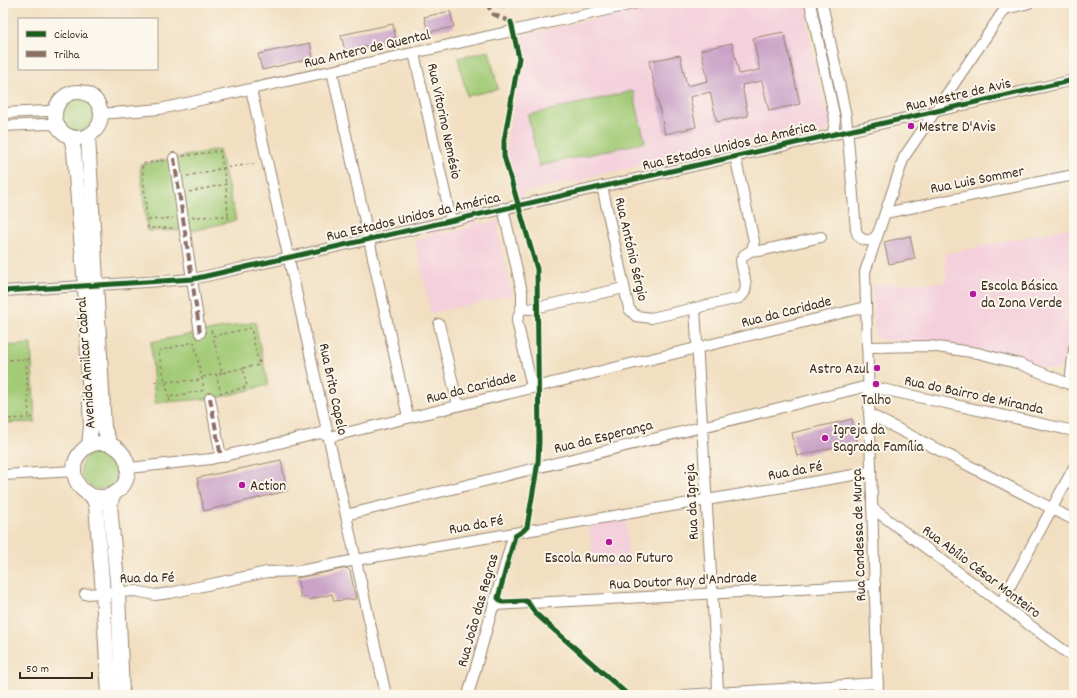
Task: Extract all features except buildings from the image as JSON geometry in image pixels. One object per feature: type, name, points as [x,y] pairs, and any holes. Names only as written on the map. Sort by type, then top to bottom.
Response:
[{"type":"street","name":"Rua Antero de Quental","points":[[101,114],[160,109],[414,53],[609,6],[638,3]]},
{"type":"street","points":[[810,3],[834,119],[833,134]]},
{"type":"street","points":[[822,3],[846,116],[857,234],[861,239],[866,241],[873,240],[878,233]]},
{"type":"street","points":[[1007,6],[1029,3]]},
{"type":"street","name":"Rua Condessa de Murça","points":[[878,695],[865,272],[904,157],[1007,6]]},
{"type":"street","name":"Rua Vitorino Nemésio","points":[[414,53],[451,220]]},
{"type":"street","points":[[332,71],[408,418]]},
{"type":"street","name":"Rua Mestre de Avis","points":[[847,131],[1074,80]]},
{"type":"street","name":"Rua Brito Capelo","points":[[251,89],[386,695]]},
{"type":"street","points":[[82,93],[95,100],[101,114],[98,127],[88,136],[83,138],[71,137],[61,130],[55,114],[60,101],[66,96],[82,93]]},
{"type":"street","points":[[3,113],[48,111],[57,108]]},
{"type":"street","points":[[3,126],[58,125]]},
{"type":"street","name":"Rua Estados Unidos da América","points":[[3,291],[193,279],[368,238],[847,131]]},
{"type":"street","name":"Avenida Amilcar Cabral","points":[[88,136],[91,286],[91,427],[89,445]]},
{"type":"street","name":"Avenida Amilcar Cabral","points":[[71,137],[91,286],[104,428],[110,444]]},
{"type":"street","points":[[735,156],[754,241],[752,250]]},
{"type":"street","points":[[174,158],[185,223],[200,332]]},
{"type":"street","name":"Rua Luis Sommer","points":[[885,213],[1074,175]]},
{"type":"street","name":"Rua António Sérgio","points":[[602,186],[630,309],[636,316],[651,318],[694,309]]},
{"type":"street","points":[[503,208],[522,292],[521,308],[517,324],[532,388]]},
{"type":"street","points":[[694,309],[739,298],[745,294],[746,287],[741,260],[744,255],[752,250],[760,250],[821,237]]},
{"type":"street","points":[[521,308],[530,309],[624,288]]},
{"type":"street","name":"Rua da Caridade","points":[[129,468],[221,456],[321,433],[329,437],[866,307]]},
{"type":"street","name":"Rua da Igreja","points":[[694,309],[717,694]]},
{"type":"street","points":[[438,324],[458,405]]},
{"type":"street","points":[[867,347],[930,346],[978,353],[1020,364],[1072,385],[1074,348]]},
{"type":"street","name":"Rua da Esperança","points":[[346,516],[868,386]]},
{"type":"street","name":"Rua do Bairro de Miranda","points":[[868,386],[1074,431]]},
{"type":"street","points":[[207,394],[221,456]]},
{"type":"street","points":[[869,414],[1051,510],[1074,520]]},
{"type":"street","points":[[92,496],[106,497],[113,494],[125,484],[129,468],[123,453],[110,444],[103,442],[89,445],[77,456],[74,471],[79,486],[92,496],[96,505],[104,593],[109,695]]},
{"type":"street","points":[[1001,603],[1074,467]]},
{"type":"street","points":[[3,475],[74,471]]},
{"type":"street","name":"Rua da Fé","points":[[85,594],[136,591],[155,595],[170,594],[267,572],[300,571],[356,560],[871,472]]},
{"type":"street","points":[[113,494],[110,506],[118,592],[122,695]]},
{"type":"street","name":"Rua Abílio César Monteiro","points":[[872,508],[1074,658]]},
{"type":"street","name":"Rua João das Regras","points":[[468,695],[514,533]]},
{"type":"street","name":"Rua Doutor Ruy d'Andrade","points":[[494,605],[875,585]]},
{"type":"street","points":[[684,695],[878,683]]},
{"type":"path","points":[[228,216],[148,228],[142,164],[220,151],[224,168],[229,222]]},
{"type":"path","points":[[178,178],[224,168],[268,162]]},
{"type":"path","points":[[180,194],[226,184]]},
{"type":"path","points":[[148,220],[185,223]]},
{"type":"path","points":[[154,382],[202,379],[216,374],[259,365],[250,328],[213,336]]},
{"type":"path","points":[[211,330],[222,373]]},
{"type":"path","points":[[169,397],[207,394],[202,379],[194,342],[158,351],[166,382],[169,397],[170,401]]},
{"type":"path","points":[[26,359],[29,418]]},
{"type":"path","points":[[3,360],[32,359]]},
{"type":"path","points":[[258,362],[263,361]]},
{"type":"path","points":[[243,368],[248,390]]},
{"type":"path","points":[[216,374],[221,393],[247,387]]},
{"type":"path","points":[[3,419],[34,418]]},
{"type":"shaded area","points":[[667,3],[806,3],[809,19],[806,20],[825,112],[829,112],[829,128],[825,132],[811,135],[794,130],[736,142],[728,150],[697,157],[698,160],[690,162],[684,156],[584,178],[585,185],[580,186],[579,180],[522,192],[524,199],[518,200],[506,148],[523,58],[518,36]]},
{"type":"shaded area","points":[[498,214],[500,214],[502,222],[497,227],[512,295],[431,313],[415,240],[430,236],[429,229],[439,227],[441,234],[472,227],[470,220],[476,219],[478,225],[499,221]]},
{"type":"shaded area","name":"Escola Básica da Zona Verde","points":[[1070,228],[1074,244],[1074,289],[1066,359],[1063,365],[1058,369],[1050,369],[1003,355],[947,343],[881,340],[875,336],[872,285],[946,282],[945,254]]},
{"type":"shaded area","name":"Escola Rumo ao Futuro","points":[[626,518],[629,565],[601,566],[600,559],[593,560],[589,525]]},
{"type":"green space","points":[[489,51],[498,89],[467,96],[458,58]]},
{"type":"green space","points":[[633,91],[645,142],[539,166],[528,115]]},
{"type":"green space","points":[[74,97],[80,97],[84,98],[91,104],[94,114],[93,121],[87,128],[80,131],[74,131],[70,130],[63,124],[60,117],[60,111],[61,107],[67,100]]},
{"type":"green space","points":[[219,149],[236,220],[196,230],[147,231],[140,165]]},
{"type":"green space","points":[[255,322],[268,385],[217,398],[155,403],[151,342]]},
{"type":"green space","points":[[31,344],[35,422],[3,423],[3,346]]},
{"type":"green space","points":[[105,449],[112,452],[118,458],[121,469],[120,477],[112,486],[105,489],[97,489],[90,486],[82,477],[81,465],[84,458],[93,450]]},
{"type":"waterway","points":[[502,3],[504,7]]},
{"type":"marked path","points":[[486,3],[493,14],[511,22],[512,25]]},
{"type":"marked path","points":[[174,158],[200,333]]},
{"type":"marked path","points":[[210,398],[221,457]]},
{"type":"cycle path","points":[[511,22],[519,58],[504,141],[504,156],[537,269],[539,441],[538,462],[527,527],[515,536],[498,598],[502,602],[527,601],[535,613],[628,695]]},
{"type":"cycle path","points":[[3,291],[193,279],[1074,80]]},
{"type":"place","name":"Mestre D'Avis","points":[[911,126]]},
{"type":"place","name":"Escola Básica da Zona Verde","points":[[973,294]]},
{"type":"place","name":"Astro Azul","points":[[877,368]]},
{"type":"place","name":"Talho","points":[[876,384]]},
{"type":"place","name":"Igreja da Sagrada Família","points":[[825,438]]},
{"type":"place","name":"Action","points":[[242,485]]},
{"type":"place","name":"Escola Rumo ao Futuro","points":[[609,542]]}]
